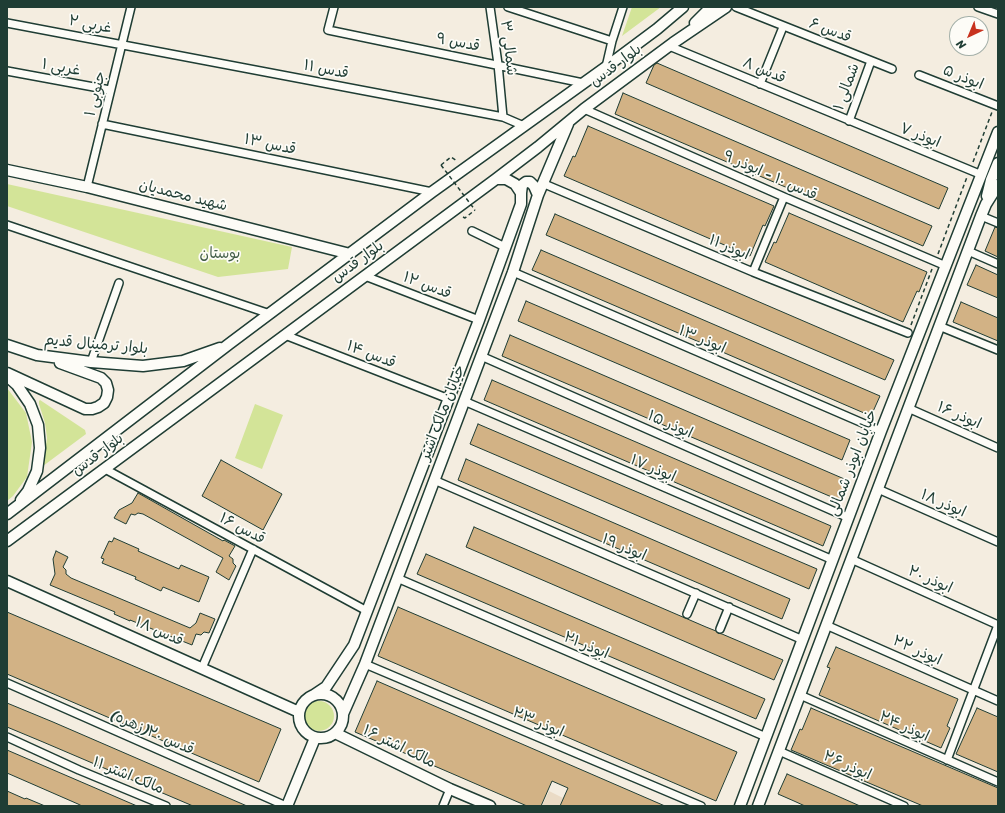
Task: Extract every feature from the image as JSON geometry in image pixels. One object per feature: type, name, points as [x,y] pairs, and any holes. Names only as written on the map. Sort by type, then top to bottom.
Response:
[{"type":"main road","name":"بلوار قدس","points":[[10,512],[229,344],[451,178],[606,67],[657,29],[683,7]]},
{"type":"main road","points":[[657,29],[691,7]]},
{"type":"main road","points":[[671,44],[711,7]]},
{"type":"main road","name":"بلوار قدس","points":[[7,541],[468,200],[584,109],[671,44],[726,7]]},
{"type":"main road","name":"خیابان مالک اشتر","points":[[343,714],[365,664],[513,272],[542,183],[570,121]]},
{"type":"main road","name":"خیابان ابوذر شمالی","points":[[740,806],[881,431],[998,132]]},
{"type":"main road","points":[[758,806],[986,204],[998,163]]},
{"type":"main road","name":"شهید محمدیان","points":[[7,170],[87,187],[350,254]]},
{"type":"main road","points":[[496,179],[506,179],[515,184],[521,193]]},
{"type":"main road","points":[[521,193],[522,185],[526,182],[530,182],[534,186],[538,195]]},
{"type":"main road","points":[[986,204],[998,185]]},
{"type":"main road","name":"خیابان مالک اشتر","points":[[314,695],[326,687],[354,645],[479,320],[521,204],[521,193]]},
{"type":"main road","name":"بلوار ترمینال قدیم","points":[[7,345],[36,355],[91,362],[143,366],[183,361],[229,344]]},
{"type":"main road","points":[[7,373],[85,408],[92,409],[104,403],[108,390],[106,383],[101,378],[36,355]]},
{"type":"main road","points":[[7,376],[17,385],[30,404],[38,425],[40,448],[37,471],[28,492],[10,512]]},
{"type":"main road","name":"قدس ۱۸","points":[[7,581],[299,712]]},
{"type":"main road","points":[[314,695],[327,695],[333,698],[338,702],[343,714],[340,728],[329,737],[322,739],[315,738],[303,731],[300,725],[299,712],[304,701],[314,695]]},
{"type":"main road","name":"مالک اشتر ۱۶","points":[[335,733],[450,789],[490,806]]},
{"type":"main road","points":[[286,806],[315,738]]},
{"type":"street","name":"۱ جنوبی","points":[[87,187],[131,7]]},
{"type":"street","name":"قدس ۹","points":[[334,7],[328,30],[498,64],[583,83]]},
{"type":"street","name":"شمالی ۳","points":[[490,7],[498,64],[502,117]]},
{"type":"street","points":[[508,7],[612,41]]},
{"type":"street","points":[[606,67],[612,41],[623,7]]},
{"type":"street","name":"قدس ۶","points":[[736,7],[783,27],[892,69]]},
{"type":"street","points":[[978,7],[998,14]]},
{"type":"street","name":"غربی ۲","points":[[7,23],[122,44]]},
{"type":"street","points":[[760,84],[783,27]]},
{"type":"street","name":"قدس ۱۱","points":[[122,44],[502,117],[524,126]]},
{"type":"street","name":"قدس ۸","points":[[671,44],[760,84],[849,121]]},
{"type":"street","name":"شمالی ۱","points":[[849,121],[871,61]]},
{"type":"street","name":"غربی ۱","points":[[7,71],[110,90]]},
{"type":"street","name":"ابوذر ۵","points":[[919,75],[998,106]]},
{"type":"street","name":"قدس ۱۰ - ابوذر ۹","points":[[584,109],[946,266]]},
{"type":"street","name":"ابوذر ۷","points":[[849,121],[982,175]]},
{"type":"street","name":"قدس ۱۳","points":[[102,124],[432,192]]},
{"type":"street","name":"ابوذر ۱۱","points":[[542,183],[754,272],[908,333]]},
{"type":"street","points":[[754,272],[784,197]]},
{"type":"street","points":[[981,216],[998,223]]},
{"type":"street","points":[[7,225],[270,314]]},
{"type":"street","points":[[472,231],[505,247]]},
{"type":"street","points":[[968,251],[998,264]]},
{"type":"street","name":"ابوذر ۱۳","points":[[513,272],[881,431]]},
{"type":"street","name":"قدس ۱۲","points":[[365,276],[479,320]]},
{"type":"street","points":[[91,362],[119,283]]},
{"type":"street","points":[[939,326],[998,350]]},
{"type":"street","name":"قدس ۱۴","points":[[285,336],[449,399]]},
{"type":"street","name":"ابوذر ۱۵","points":[[481,356],[849,518]]},
{"type":"street","name":"ابوذر ۱۷","points":[[464,401],[833,560]]},
{"type":"street","name":"ابوذر ۱۶","points":[[908,408],[998,448]]},
{"type":"street","name":"قدس ۱۶","points":[[105,469],[367,611]]},
{"type":"street","name":"ابوذر ۱۹","points":[[434,480],[802,640]]},
{"type":"street","name":"ابوذر ۱۸","points":[[878,489],[998,542]]},
{"type":"street","points":[[202,668],[253,549]]},
{"type":"street","name":"ابوذر ۲۰","points":[[851,559],[998,625]]},
{"type":"street","name":"ابوذر ۲۱","points":[[397,578],[766,737]]},
{"type":"street","points":[[687,614],[696,593]]},
{"type":"street","points":[[720,629],[728,607]]},
{"type":"street","name":"ابوذر ۲۲","points":[[826,625],[998,701]]},
{"type":"street","points":[[947,760],[998,625]]},
{"type":"street","name":"ابوذر ۲۳","points":[[365,664],[701,806]]},
{"type":"street","name":"قدس ۲۰(زهره)","points":[[7,683],[286,806]]},
{"type":"street","name":"ابوذر ۲۴","points":[[800,695],[998,782]]},
{"type":"street","name":"مالک اشتر ۱۱","points":[[7,737],[79,770],[166,806]]},
{"type":"street","name":"ابوذر ۲۶","points":[[779,751],[904,806]]},
{"type":"street","points":[[443,806],[450,789]]},
{"type":"path","points":[[451,157],[441,165],[475,210],[465,218]]},
{"type":"shaded area","points":[[549,791],[563,798],[560,806],[542,806]]},
{"type":"green space","points":[[632,7],[661,7],[622,36]]},
{"type":"green space","name":"بوستان","points":[[7,184],[292,247],[288,269],[218,277],[7,206]]},
{"type":"green space","points":[[7,388],[26,413],[32,442],[27,477],[13,496],[7,501]]},
{"type":"green space","points":[[40,400],[85,430],[86,434],[43,466],[47,438],[45,423],[39,404]]},
{"type":"green space","points":[[255,404],[283,415],[262,469],[235,458]]},
{"type":"green space","points":[[319,701],[330,705],[334,716],[330,727],[319,731],[308,727],[304,716],[308,705]]},
{"type":"building","points":[[657,63],[948,188],[939,209],[646,83],[654,65]]},
{"type":"building","points":[[623,93],[932,226],[923,246],[615,114]]},
{"type":"building","points":[[588,126],[774,206],[765,226],[763,225],[750,256],[564,176],[573,156],[575,157]]},
{"type":"building","points":[[789,213],[927,272],[919,292],[917,291],[903,322],[765,262],[774,242],[776,243]]},
{"type":"building","points":[[555,214],[894,360],[885,380],[546,235]]},
{"type":"building","points":[[995,227],[998,228],[998,257],[985,251]]},
{"type":"building","points":[[541,250],[880,396],[871,416],[532,270]]},
{"type":"building","points":[[976,265],[998,275],[998,298],[967,285]]},
{"type":"building","points":[[526,301],[850,440],[842,460],[518,321]]},
{"type":"building","points":[[961,302],[998,318],[998,341],[953,322]]},
{"type":"building","points":[[510,335],[849,481],[841,501],[502,356]]},
{"type":"building","points":[[492,380],[831,526],[823,546],[484,400]]},
{"type":"building","points":[[478,424],[817,569],[809,589],[470,444]]},
{"type":"building","points":[[466,459],[790,599],[782,619],[458,480]]},
{"type":"building","points":[[221,460],[282,494],[263,530],[202,496]]},
{"type":"building","points":[[138,493],[223,541],[224,540],[235,546],[229,556],[233,559],[233,563],[236,566],[229,580],[216,572],[223,558],[143,514],[131,514],[126,524],[114,518],[119,510],[132,503]]},
{"type":"building","points":[[474,527],[783,660],[774,680],[466,547]]},
{"type":"building","points":[[114,538],[139,549],[138,551],[179,569],[181,565],[209,577],[199,602],[163,587],[161,591],[135,579],[136,577],[102,563],[104,559],[101,558],[109,541],[112,542]]},
{"type":"building","points":[[56,551],[68,557],[63,567],[66,570],[66,574],[71,578],[190,628],[196,623],[200,613],[215,619],[209,633],[204,632],[201,635],[196,634],[192,645],[130,621],[114,614],[115,612],[50,585],[55,574],[53,559]]},
{"type":"building","points":[[426,554],[765,699],[756,719],[417,574]]},
{"type":"building","points":[[398,607],[737,752],[716,801],[378,656]]},
{"type":"building","points":[[7,612],[281,729],[259,782],[7,674]]},
{"type":"building","points":[[836,647],[958,699],[947,726],[950,728],[941,748],[819,695],[830,668],[827,667]]},
{"type":"building","points":[[377,681],[665,806],[560,806],[568,788],[552,781],[541,806],[527,806],[355,732]]},
{"type":"building","points":[[7,703],[247,806],[193,806],[7,727]]},
{"type":"building","points":[[811,708],[998,788],[998,806],[923,806],[791,750],[800,729],[802,730]]},
{"type":"building","points":[[977,708],[998,717],[998,772],[956,754]]},
{"type":"building","points":[[7,750],[137,806],[82,806],[7,773]]},
{"type":"building","points":[[787,774],[860,806],[805,806],[778,794]]},
{"type":"building","points":[[7,791],[25,799],[26,798],[45,806],[7,806]]}]
